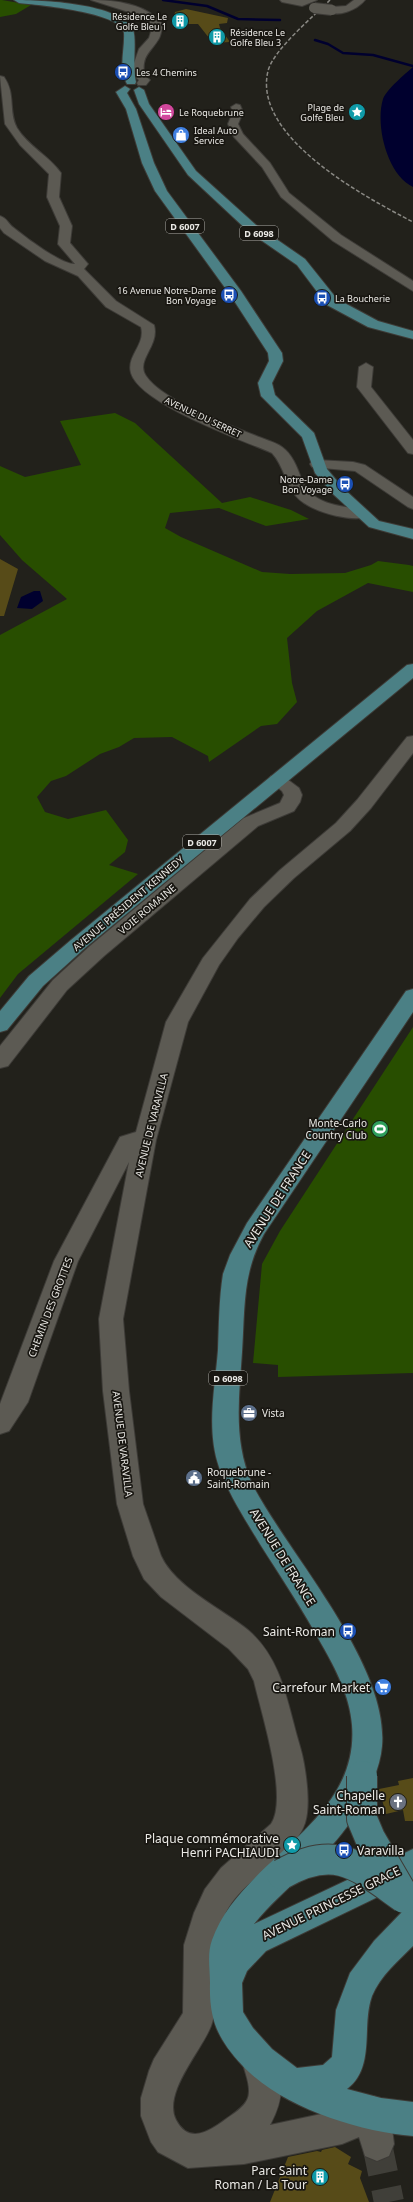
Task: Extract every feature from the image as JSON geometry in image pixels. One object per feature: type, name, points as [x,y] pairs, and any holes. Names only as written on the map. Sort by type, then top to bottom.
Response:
[{"type":"main road","name":"D 6007","points":[[19,0],[88,10],[110,16],[128,27],[128,72],[135,86],[121,92],[134,115],[148,163],[161,191],[173,210],[236,294],[275,353],[276,361],[265,383],[268,396],[309,436],[317,464],[331,482],[365,510],[374,524],[413,534]]},
{"type":"main road","name":"D 6098","points":[[135,86],[144,104],[192,173],[256,230],[301,262],[332,302],[373,324],[413,335]]},
{"type":"main road","name":"AVENUE PRÉSIDENT KENNEDY","points":[[0,1025],[36,981],[78,944],[413,669]]},
{"type":"main road","name":"AVENUE DE FRANCE","points":[[413,996],[256,1229],[238,1265],[233,1304],[226,1429],[228,1454],[243,1493],[323,1622],[351,1671],[362,1700],[368,1726],[362,1776],[340,1812],[282,1874],[265,1889],[245,1912],[228,1940],[225,1957],[225,2004],[228,2017],[257,2058],[274,2073],[367,2121],[413,2119]]},
{"type":"main road","points":[[362,1776],[362,1819],[370,1838],[410,1911]]},
{"type":"main road","points":[[282,1874],[300,1863],[322,1858],[336,1859],[362,1870],[410,1911]]},
{"type":"main road","name":"AVENUE PRINCESSE GRACE","points":[[226,1985],[236,1960],[255,1940],[413,1864]]},
{"type":"main road","points":[[295,2084],[322,2083],[336,2077],[345,2068],[350,2056],[351,2018],[354,2000],[362,1982],[380,1959],[410,1911]]},
{"type":"street","points":[[96,0],[137,11],[149,17],[158,25],[154,39],[144,49],[138,66],[139,76],[144,80],[135,86]]},
{"type":"street","points":[[285,0],[313,4],[332,10],[349,9],[360,0]]},
{"type":"street","points":[[0,80],[6,89],[10,125],[31,150],[55,173],[53,197],[66,226],[64,244],[82,264],[76,270]]},
{"type":"street","points":[[236,107],[238,112],[233,124],[238,135],[266,165],[285,195],[328,231],[413,287]]},
{"type":"street","name":"AVENUE DU SERRET","points":[[0,220],[8,230],[49,258],[76,270],[89,280],[111,304],[147,325],[150,331],[150,341],[136,360],[135,367],[138,377],[166,401],[277,450],[287,459],[302,494],[314,502],[338,510],[365,510]]},
{"type":"street","points":[[366,367],[364,387],[413,450]]},
{"type":"street","points":[[317,464],[353,466],[360,468],[413,504]]},
{"type":"street","name":"AVENUE DE VARAVILLA","points":[[213,2149],[188,2151],[170,2140],[163,2130],[158,2116],[158,2098],[166,2071],[194,2027],[199,2013],[200,1945],[205,1924],[216,1900],[232,1878],[282,1834],[290,1822],[292,1808],[289,1764],[268,1681],[258,1660],[239,1640],[171,1589],[154,1571],[147,1556],[130,1504],[116,1391],[111,1319],[145,1140],[177,1022],[210,963],[230,934],[256,903],[287,874],[343,827],[364,804],[413,740]]},
{"type":"street","name":"VOIE ROMAINE","points":[[0,1061],[60,986],[97,952],[251,822],[287,807],[291,802],[293,795],[290,788],[277,780]]},
{"type":"street","name":"CHEMIN DES GROTTES","points":[[0,1424],[14,1402],[66,1261],[128,1143],[135,1140],[145,1140]]},
{"type":"street","points":[[213,2149],[259,2114],[264,2103],[265,2078],[257,2058]]},
{"type":"street","points":[[213,2149],[244,2147],[367,2121]]},
{"type":"green space","points":[[0,0],[31,5],[16,14],[0,17]]},
{"type":"green space","points":[[115,413],[135,423],[222,503],[250,497],[291,510],[309,519],[266,526],[219,508],[170,513],[165,528],[181,537],[262,572],[290,574],[345,573],[371,565],[378,561],[413,566],[413,592],[368,583],[317,611],[287,638],[292,683],[297,702],[277,724],[261,726],[209,762],[208,756],[172,737],[134,738],[119,747],[100,754],[66,776],[51,781],[37,797],[45,812],[68,819],[106,810],[128,840],[125,852],[109,865],[138,874],[18,974],[0,998],[0,635],[67,599],[22,560],[0,535],[0,466],[25,477],[81,465],[60,421]]},
{"type":"green space","name":"Monte-Carlo Country Club","points":[[413,1027],[413,1373],[278,1377],[278,1365],[253,1363],[262,1264],[280,1231]]},
{"type":"water","points":[[413,67],[413,187],[404,181],[396,172],[390,161],[382,135],[381,110],[385,95],[396,82]]},
{"type":"water","points":[[34,591],[40,591],[43,601],[32,609],[17,608],[21,597]]},
{"type":"building","points":[[186,9],[228,18],[227,23],[219,24],[220,28],[230,42],[213,43],[198,24],[173,24],[175,12]]},
{"type":"building","points":[[0,559],[18,569],[4,616],[0,616]]},
{"type":"building","name":"Chapelle Saint-Roman","points":[[413,1778],[413,1821],[405,1821],[403,1810],[386,1814],[379,1789],[399,1785],[398,1781]]},
{"type":"building","name":"Parc Saint Roman / La Tour","points":[[335,2147],[351,2157],[348,2164],[362,2171],[360,2178],[369,2202],[270,2202],[288,2157],[317,2151],[321,2152],[322,2150]]},
{"type":"waterway","points":[[163,0],[207,6],[238,19],[280,20]]},
{"type":"waterway","points":[[315,40],[328,44],[343,53],[373,55],[413,66]]},
{"type":"tunnel","points":[[377,2144],[389,2202]]},
{"type":"railway","points":[[330,0],[286,44],[271,63],[268,71],[268,95],[277,119],[294,141],[316,162],[342,181],[413,222]]},
{"type":"place","name":"Résidence Le Golfe Bleu 1","points":[[180,21]]},
{"type":"place","name":"Résidence Le Golfe Bleu 3","points":[[217,37]]},
{"type":"place","name":"Les 4 Chemins","points":[[123,72]]},
{"type":"place","name":"Le Roquebrune","points":[[166,112]]},
{"type":"place","name":"Plage de Golfe Bleu","points":[[357,112]]},
{"type":"place","name":"Ideal Auto Service","points":[[181,135]]},
{"type":"place","name":"16 Avenue Notre-Dame Bon Voyage","points":[[229,295]]},
{"type":"place","name":"La Boucherie","points":[[322,298]]},
{"type":"place","name":"Notre-Dame Bon Voyage","points":[[345,484]]},
{"type":"place","name":"Monte-Carlo Country Club","points":[[380,1129]]},
{"type":"place","name":"Vista","points":[[249,1413]]},
{"type":"place","name":"Roquebrune - Saint-Romain","points":[[194,1478]]},
{"type":"place","name":"Saint-Roman","points":[[348,1631]]},
{"type":"place","name":"Carrefour Market","points":[[383,1687]]},
{"type":"place","name":"Chapelle Saint-Roman","points":[[398,1802]]},
{"type":"place","name":"Plaque commémorative Henri PACHIAUDI","points":[[292,1845]]},
{"type":"place","name":"Varavilla","points":[[344,1850]]},
{"type":"place","name":"Parc Saint Roman / La Tour","points":[[320,2177]]}]
